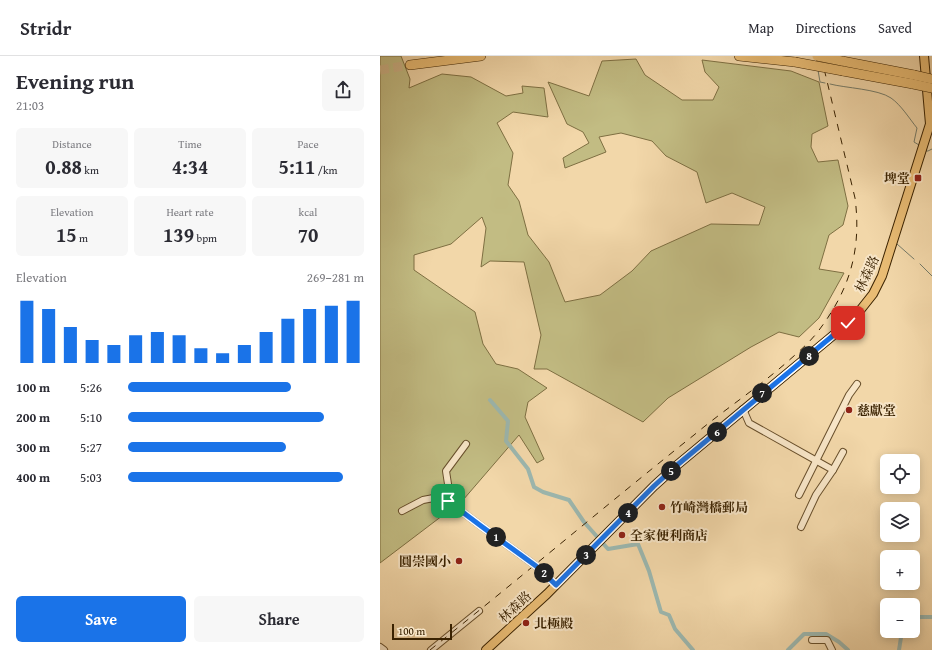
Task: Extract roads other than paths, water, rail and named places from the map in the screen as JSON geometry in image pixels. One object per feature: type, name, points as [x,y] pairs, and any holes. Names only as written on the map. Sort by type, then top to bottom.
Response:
[{"type":"highway","points":[[410,65],[480,56]]},
{"type":"highway","points":[[739,56],[795,62],[842,72],[914,80],[930,75]]},
{"type":"highway","points":[[817,56],[914,80],[930,90]]},
{"type":"main road","name":"林森路","points":[[486,650],[556,585],[654,486],[789,371],[837,333],[854,318],[874,294],[882,276],[930,127],[930,75],[924,56]]},
{"type":"street","points":[[799,495],[849,396],[857,384]]},
{"type":"street","points":[[743,410],[750,423],[833,470]]},
{"type":"street","points":[[448,501],[450,497],[446,471],[466,444]]},
{"type":"street","points":[[801,527],[816,495],[843,452]]},
{"type":"street","points":[[402,511],[423,500],[439,498],[448,501],[536,566],[556,585]]},
{"type":"street","points":[[431,650],[479,611]]},
{"type":"street","points":[[812,640],[827,640],[832,650]]},
{"type":"street","points":[[380,647],[384,650]]},
{"type":"waterway","points":[[818,70],[820,82],[825,83]]},
{"type":"waterway","points":[[830,84],[870,91],[891,98],[902,108],[917,128],[914,142],[919,145]]},
{"type":"waterway","points":[[926,151],[932,149]]},
{"type":"waterway","points":[[897,244],[914,259]]},
{"type":"waterway","points":[[920,264],[932,276]]},
{"type":"waterway","points":[[490,400],[508,421],[506,441],[528,469],[534,487],[543,492],[569,500],[584,522],[608,549],[638,544],[649,571],[661,612],[669,615],[675,629],[693,650]]},
{"type":"waterway","points":[[920,617],[932,617]]},
{"type":"waterway","points":[[788,650],[804,634],[826,634],[848,650]]},
{"type":"waterway","points":[[899,650],[901,638]]},
{"type":"tunnel","points":[[380,70],[410,65]]},
{"type":"railway","points":[[430,650],[705,426],[775,373],[809,342],[827,318],[845,286],[850,270],[854,253],[857,217],[855,198],[821,56]]},
{"type":"place","name":"埤堂","points":[[918,178]]},
{"type":"place","name":"慈獻堂","points":[[849,410]]},
{"type":"place","name":"竹崎灣橋郵局","points":[[662,507]]},
{"type":"place","name":"全家便利商店","points":[[622,535]]},
{"type":"place","name":"圓崇國小","points":[[459,561]]},
{"type":"place","name":"北極殿","points":[[526,623]]}]
